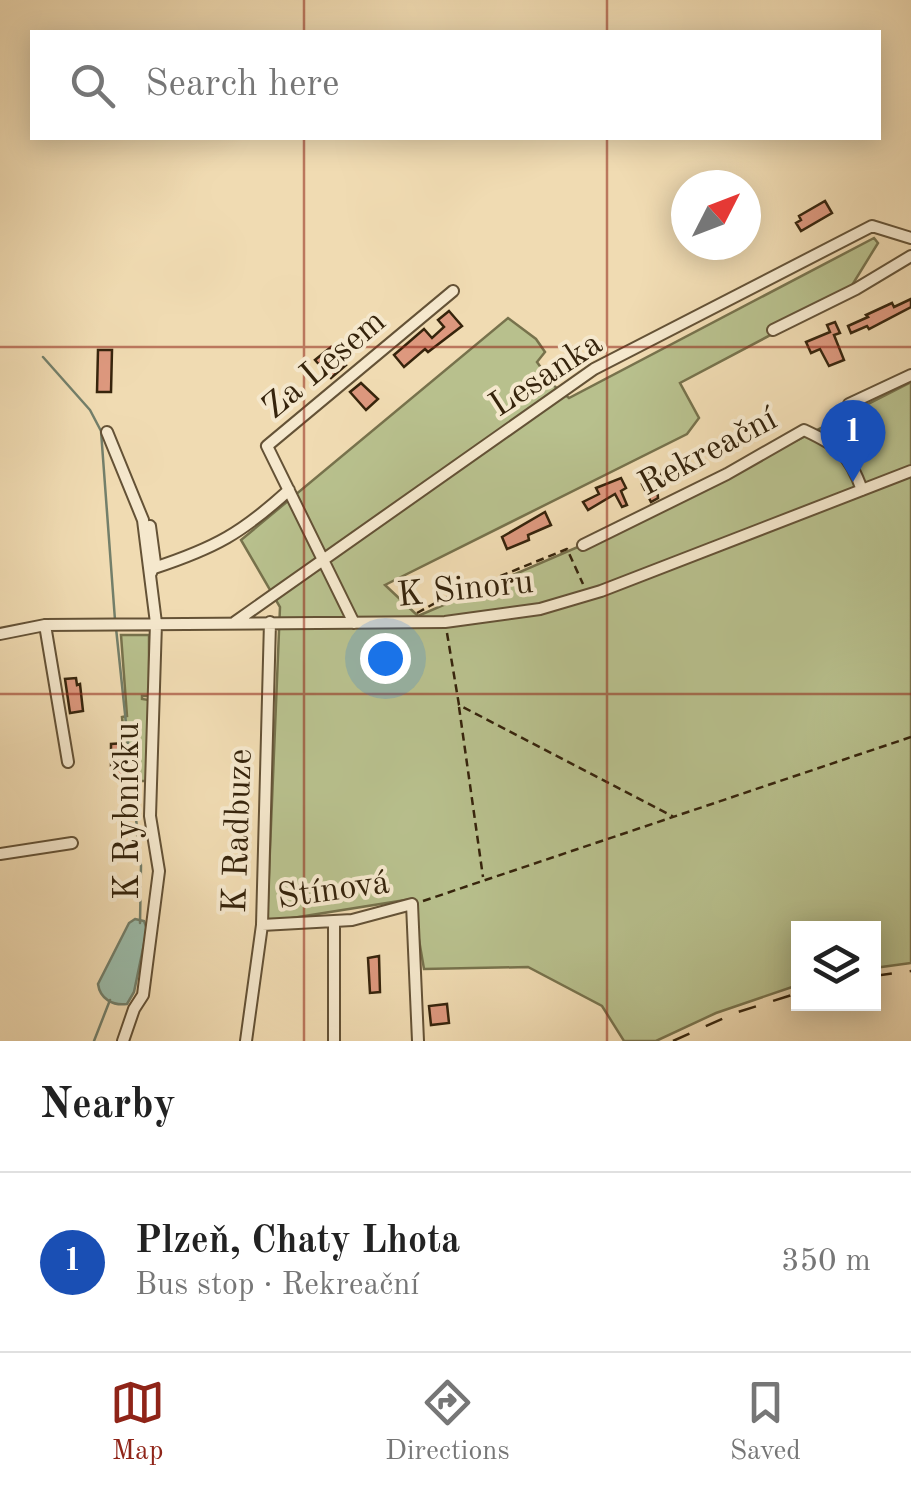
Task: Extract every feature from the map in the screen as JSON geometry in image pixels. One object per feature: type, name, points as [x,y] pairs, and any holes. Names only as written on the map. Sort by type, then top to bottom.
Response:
[{"type":"street","name":"Lesanka","points":[[234,622],[594,369],[872,226],[911,238]]},
{"type":"street","points":[[774,330],[911,256]]},
{"type":"street","name":"Za Lesem","points":[[354,623],[267,446],[453,291]]},
{"type":"street","points":[[862,490],[842,421],[848,404],[911,375]]},
{"type":"street","name":"Rekreační","points":[[584,545],[804,430],[828,440],[852,463]]},
{"type":"street","name":"K Rybníčku","points":[[107,432],[140,510],[152,572]]},
{"type":"street","name":"K Sinoru","points":[[0,634],[45,625],[446,622],[540,609],[588,595],[911,471]]},
{"type":"street","name":"K Rybníčku","points":[[123,1041],[143,996],[159,872],[150,816],[156,623],[150,526],[138,482]]},
{"type":"street","points":[[152,572],[215,546],[289,490]]},
{"type":"street","name":"K Radbuze","points":[[246,1041],[262,925],[270,622]]},
{"type":"street","points":[[45,625],[68,762]]},
{"type":"street","points":[[0,854],[72,843]]},
{"type":"street","points":[[412,904],[418,1041]]},
{"type":"street","name":"Stínová","points":[[262,925],[334,922],[412,904]]},
{"type":"street","points":[[334,922],[334,1041]]},
{"type":"path","points":[[402,622],[438,600],[567,549],[588,595]]},
{"type":"path","points":[[446,622],[484,880]]},
{"type":"path","points":[[459,705],[674,818]]},
{"type":"path","points":[[412,904],[911,737]]},
{"type":"green space","points":[[874,238],[878,243],[846,295],[680,383],[699,418],[687,434],[385,585],[418,616],[645,518],[911,382],[911,963],[881,967],[881,921],[791,921],[791,987],[716,1013],[656,1041],[624,1041],[602,1006],[528,967],[424,969],[412,899],[267,922],[280,607],[241,540],[508,318],[536,339],[545,352],[537,362],[553,385],[569,398]]},
{"type":"green space","points":[[121,635],[149,635],[149,696],[142,696],[149,700],[147,781],[128,781]]},
{"type":"shaded area","points":[[135,919],[144,921],[147,929],[134,992],[127,1004],[117,1004],[104,997],[98,984],[129,923]]},
{"type":"building","points":[[825,201],[832,213],[801,231],[796,223],[801,220],[799,216]]},
{"type":"building","points":[[911,299],[911,307],[869,329],[867,326],[851,333],[848,326],[866,315]]},
{"type":"building","points":[[449,311],[462,326],[404,367],[394,355],[424,329],[432,338],[444,327],[438,320]]},
{"type":"building","points":[[835,322],[840,333],[834,335],[844,360],[829,366],[820,349],[811,353],[806,342],[830,332],[827,325]]},
{"type":"building","points":[[331,347],[346,365],[331,378],[315,360]]},
{"type":"building","points":[[98,350],[112,350],[111,392],[97,392]]},
{"type":"building","points":[[361,383],[378,399],[366,410],[350,392]]},
{"type":"building","points":[[656,466],[665,484],[657,488],[658,498],[651,502],[642,484],[651,479],[647,470]]},
{"type":"building","points":[[621,478],[627,505],[622,507],[615,494],[588,510],[583,502],[599,494],[596,488]]},
{"type":"building","points":[[545,512],[551,525],[507,549],[502,537]]},
{"type":"building","points":[[76,678],[83,711],[70,713],[65,679]]},
{"type":"building","points":[[125,743],[126,787],[111,766],[111,744]]},
{"type":"building","points":[[379,956],[380,992],[370,993],[368,958]]},
{"type":"building","points":[[447,1004],[449,1023],[431,1025],[429,1006]]},
{"type":"waterway","points":[[43,357],[90,410],[101,431],[115,620]]},
{"type":"waterway","points":[[116,628],[141,866],[140,923]]},
{"type":"waterway","points":[[94,1041],[110,1000]]},
{"type":"railway","points":[[881,975],[911,971]]},
{"type":"railway","points":[[673,1041],[735,1013],[791,995]]},
{"type":"place","name":"Plzeň, Chaty Lhota","points":[[853,482]]}]
